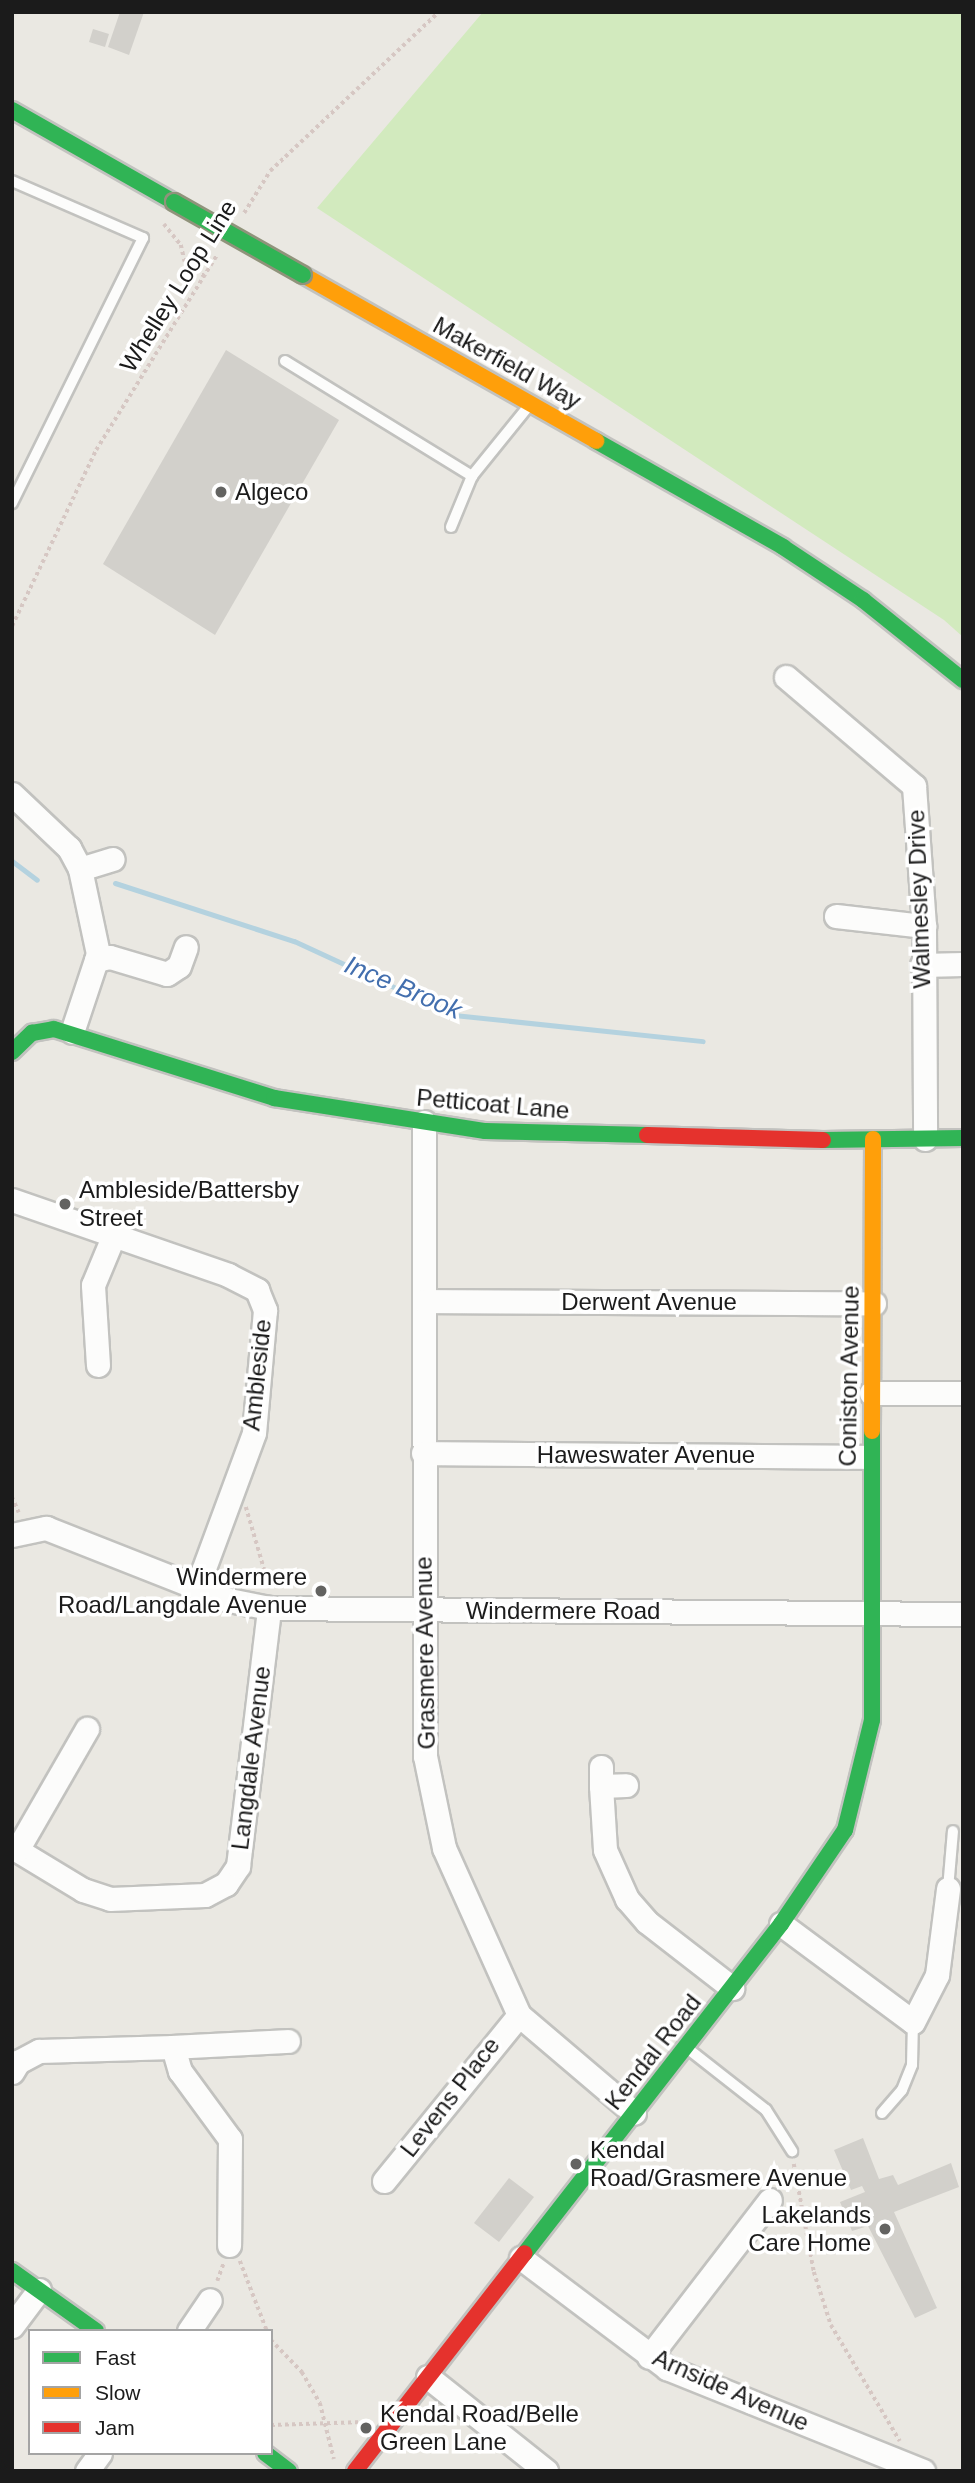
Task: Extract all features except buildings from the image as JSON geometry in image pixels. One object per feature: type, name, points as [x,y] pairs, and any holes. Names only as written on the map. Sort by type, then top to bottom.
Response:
[{"type":"street","name":"Makerfield Way","points":[[12,110],[783,547],[863,600],[963,680]]},
{"type":"street","name":"Walmesley Drive","points":[[786,677],[914,786],[924,926],[922,965],[925,1139]]},
{"type":"street","points":[[12,794],[69,848],[80,869],[96,960],[72,1032]]},
{"type":"street","points":[[80,869],[112,859]]},
{"type":"street","points":[[835,916],[924,926]]},
{"type":"street","points":[[96,960],[110,957],[167,974],[179,965],[186,947]]},
{"type":"street","points":[[922,965],[963,964]]},
{"type":"street","name":"Petticoat Lane","points":[[12,1052],[33,1033],[72,1032],[204,1080],[274,1098],[424,1122],[542,1134],[963,1138]]},
{"type":"street","name":"Grasmere Avenue","points":[[424,1122],[422,1610],[425,1756],[444,1848],[519,2015],[635,2113]]},
{"type":"street","name":"Coniston Avenue","points":[[872,1613],[868,1457],[874,1303],[873,1139]]},
{"type":"street","name":"Ambleside","points":[[12,1200],[228,1275],[257,1290],[265,1310],[254,1433],[197,1587]]},
{"type":"street","points":[[98,1365],[93,1285],[113,1237]]},
{"type":"street","name":"Derwent Avenue","points":[[425,1301],[874,1303]]},
{"type":"street","points":[[871,1393],[963,1393]]},
{"type":"street","name":"Haweswater Avenue","points":[[423,1453],[868,1457]]},
{"type":"street","name":"Windermere Road","points":[[12,1535],[46,1528],[197,1587],[269,1608],[963,1614]]},
{"type":"street","name":"Langdale Avenue","points":[[14,1849],[83,1890],[110,1899],[205,1895],[226,1884],[238,1866],[269,1608]]},
{"type":"street","name":"Kendal Road","points":[[355,2471],[781,1924],[845,1830],[861,1776],[872,1720],[872,1613]]},
{"type":"street","points":[[14,1849],[87,1729]]},
{"type":"street","points":[[626,1785],[601,1776],[605,1850],[627,1899],[646,1922],[732,1988]]},
{"type":"street","points":[[781,1924],[913,2022],[937,1975],[948,1889]]},
{"type":"street","name":"Levens Place","points":[[384,2181],[519,2015]]},
{"type":"street","points":[[12,2072],[18,2062],[39,2051],[288,2041]]},
{"type":"street","points":[[173,2047],[180,2071],[230,2139],[229,2245]]},
{"type":"street","points":[[649,2357],[769,2200]]},
{"type":"street","name":"Arnside Avenue","points":[[521,2258],[649,2357],[920,2470]]},
{"type":"street","points":[[12,2271],[93,2329]]},
{"type":"street","points":[[12,2326],[39,2290]]},
{"type":"street","points":[[190,2329],[210,2300]]},
{"type":"street","points":[[428,2377],[546,2471]]},
{"type":"street","points":[[87,2471],[99,2455]]},
{"type":"street","points":[[268,2455],[289,2471]]},
{"type":"lane","points":[[12,181],[142,238],[12,503]]},
{"type":"lane","points":[[285,361],[472,476]]},
{"type":"lane","points":[[451,527],[472,476],[531,403]]},
{"type":"lane","points":[[948,1889],[953,1832]]},
{"type":"lane","points":[[883,2113],[902,2090],[912,2065],[913,2022]]},
{"type":"lane","points":[[685,2046],[766,2110],[792,2151]]},
{"type":"path","name":"Whelley Loop Line","points":[[241,218],[270,171],[439,12]]},
{"type":"path","points":[[172,200],[163,216],[166,229],[181,245],[185,262],[204,276]]},
{"type":"path","name":"Whelley Loop Line","points":[[12,626],[96,450],[219,253]]},
{"type":"path","points":[[231,1496],[251,1511],[270,1588],[269,1608]]},
{"type":"path","points":[[792,2151],[811,2260],[831,2325],[920,2470]]},
{"type":"path","points":[[210,2300],[229,2245]]},
{"type":"path","points":[[229,2245],[248,2276],[266,2329]]},
{"type":"path","points":[[273,2342],[302,2372],[325,2427],[335,2464]]},
{"type":"path","points":[[273,2425],[325,2427],[394,2420]]},
{"type":"green space","points":[[483,12],[963,12],[963,637],[944,620],[317,208]]},
{"type":"waterway","name":"Ince Brook","points":[[12,861],[37,880]]},
{"type":"waterway","name":"Ince Brook","points":[[115,883],[294,941],[454,1015],[703,1041]]},
{"type":"traffic: fast","points":[[12,110],[174,202]]},
{"type":"traffic: fast","points":[[174,202],[303,275]]},
{"type":"traffic: fast","points":[[596,441],[783,547],[863,600],[963,680]]},
{"type":"traffic: fast","points":[[12,1052],[32,1033],[54,1029],[274,1098],[485,1131],[647,1135]]},
{"type":"traffic: fast","points":[[823,1140],[963,1138]]},
{"type":"traffic: fast","points":[[525,2253],[781,1924],[845,1830],[872,1720],[872,1431]]},
{"type":"traffic: fast","points":[[12,2271],[93,2329]]},
{"type":"traffic: fast","points":[[268,2455],[289,2471]]},
{"type":"traffic: slow","points":[[303,275],[596,441]]},
{"type":"traffic: slow","points":[[872,1431],[873,1139]]},
{"type":"traffic: jam","points":[[647,1135],[823,1140]]},
{"type":"traffic: jam","points":[[355,2471],[525,2253]]},
{"type":"place","name":"Algeco","points":[[221,492]]},
{"type":"place","name":"Ambleside/Battersby Street","points":[[65,1204]]},
{"type":"place","name":"Windermere Road/Langdale Avenue","points":[[321,1591]]},
{"type":"place","name":"Kendal Road/Grasmere Avenue","points":[[576,2164]]},
{"type":"place","name":"Lakelands Care Home","points":[[885,2229]]},
{"type":"place","name":"Kendal Road/Belle Green Lane","points":[[366,2428]]}]
